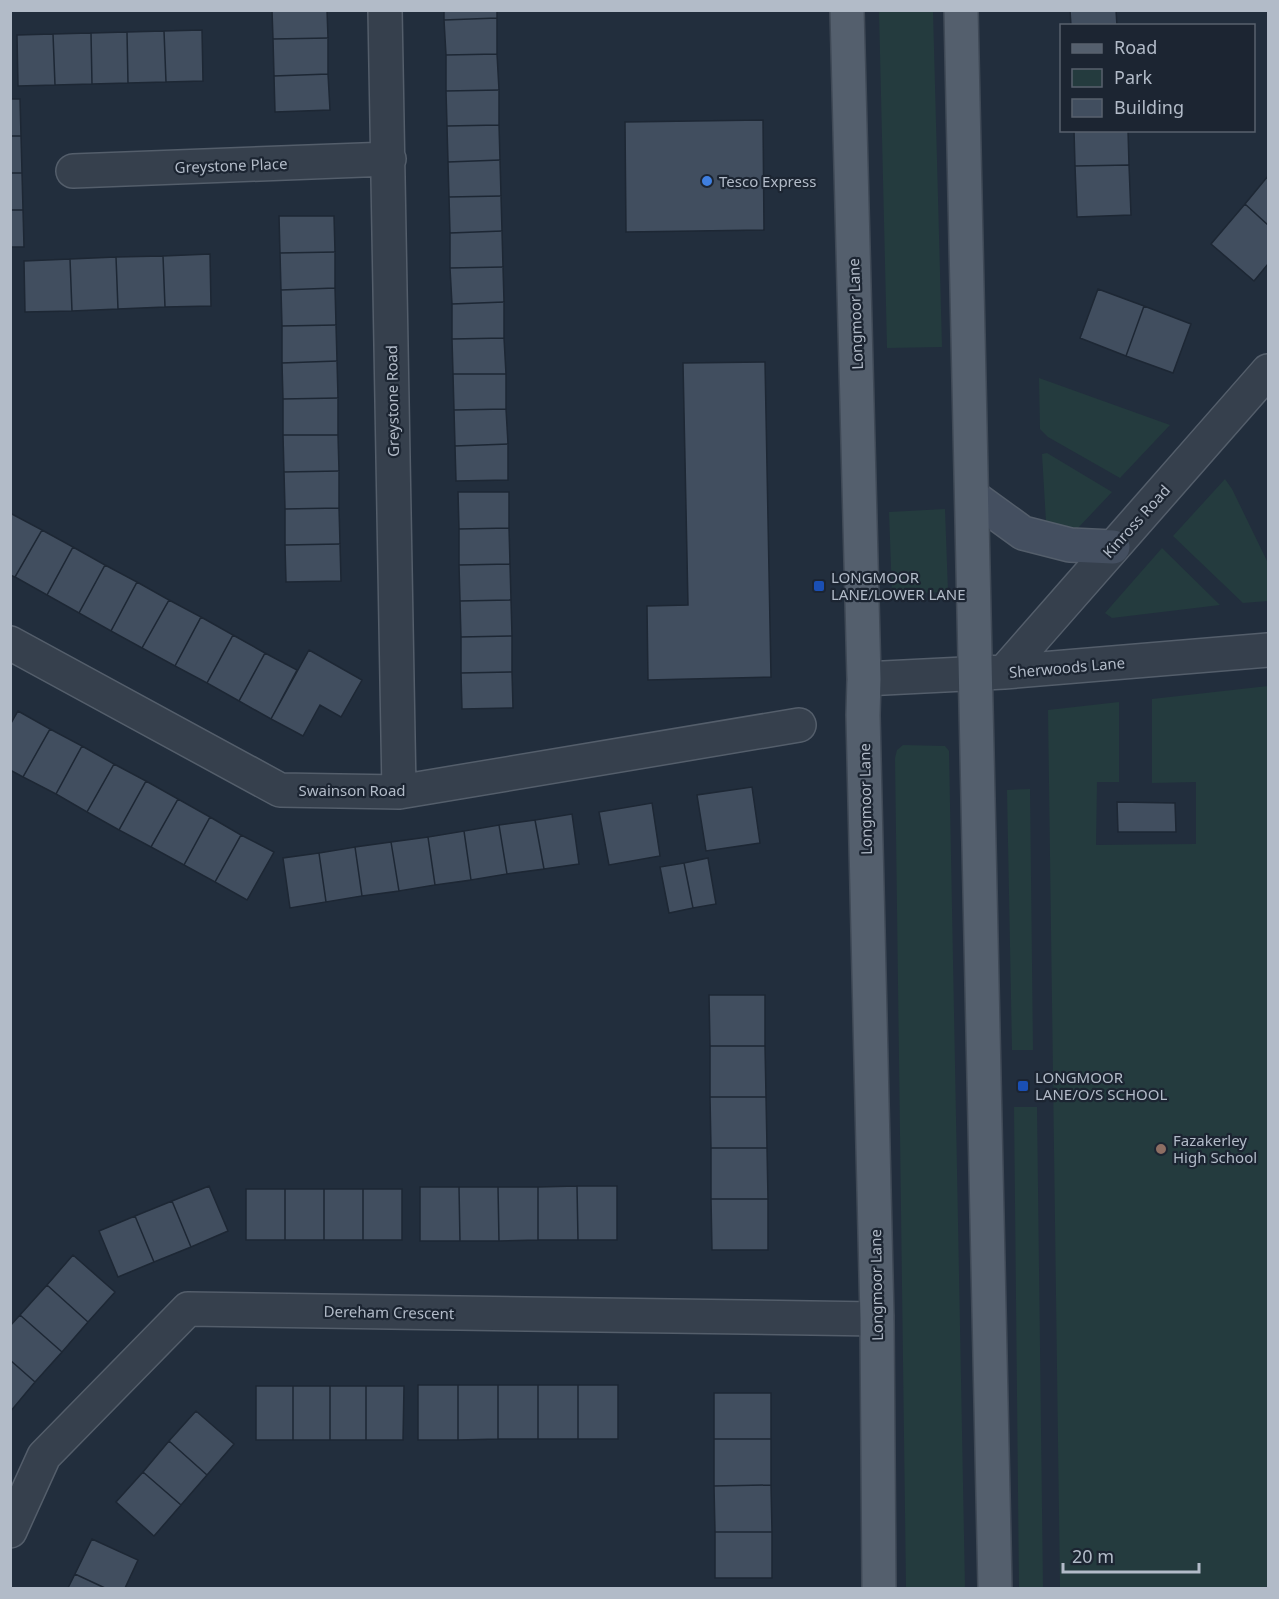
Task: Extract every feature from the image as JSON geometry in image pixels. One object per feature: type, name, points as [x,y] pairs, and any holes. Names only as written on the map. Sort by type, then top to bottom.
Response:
[{"type":"main road","name":"Longmoor Lane","points":[[847,10],[877,1319],[879,1588]]},
{"type":"main road","points":[[961,10],[972,496],[989,672],[995,1588]]},
{"type":"main road","points":[[972,496],[1023,533],[1070,545],[1113,547]]},
{"type":"street","name":"Greystone Road","points":[[384,10],[389,159],[399,792]]},
{"type":"street","name":"Greystone Place","points":[[74,171],[389,159]]},
{"type":"street","name":"Kinross Road","points":[[989,672],[1113,547],[1269,371]]},
{"type":"street","name":"Swainson Road","points":[[10,643],[280,790],[399,792],[798,725]]},
{"type":"street","name":"Sherwoods Lane","points":[[864,679],[989,672],[1269,650]]},
{"type":"street","name":"Dereham Crescent","points":[[10,1531],[44,1456],[188,1309],[877,1319]]},
{"type":"green space","points":[[879,11],[933,11],[942,347],[887,348]]},
{"type":"green space","points":[[1039,378],[1170,425],[1120,478],[1048,437],[1040,429]]},
{"type":"green space","points":[[1047,453],[1112,492],[1078,528],[1066,528],[1046,522],[1042,454]]},
{"type":"green space","points":[[1225,479],[1268,563],[1268,601],[1243,603],[1173,536]]},
{"type":"green space","points":[[945,509],[948,592],[892,594],[889,512]]},
{"type":"green space","points":[[1162,548],[1220,605],[1112,618],[1105,613]]},
{"type":"green space","name":"Fazakerley High School","points":[[1268,686],[1268,1588],[1060,1588],[1048,710],[1119,702],[1119,782],[1097,782],[1096,845],[1196,844],[1196,782],[1152,783],[1152,699]]},
{"type":"green space","points":[[903,745],[945,746],[949,751],[965,1588],[906,1588],[895,758],[897,750]]},
{"type":"green space","points":[[1030,789],[1033,1050],[1012,1050],[1007,790]]},
{"type":"green space","points":[[1014,1107],[1037,1107],[1043,1588],[1019,1588]]},
{"type":"building","points":[[272,10],[327,10],[328,38],[273,39]]},
{"type":"building","points":[[444,10],[497,10],[497,18],[444,20]]},
{"type":"building","points":[[1070,10],[1116,10],[1117,24],[1071,24]]},
{"type":"building","points":[[497,18],[497,54],[446,55],[444,20]]},
{"type":"building","points":[[202,30],[203,81],[166,82],[164,31]]},
{"type":"building","points":[[164,31],[166,82],[128,83],[127,32]]},
{"type":"building","points":[[127,32],[128,83],[92,84],[91,33]]},
{"type":"building","points":[[91,33],[92,84],[55,85],[53,34]]},
{"type":"building","points":[[53,34],[55,85],[18,86],[17,35]]},
{"type":"building","points":[[328,38],[328,74],[274,76],[273,39]]},
{"type":"building","points":[[497,54],[499,90],[446,91],[446,55]]},
{"type":"building","points":[[328,74],[330,110],[275,112],[274,76]]},
{"type":"building","points":[[499,90],[499,125],[447,126],[446,91]]},
{"type":"building","points":[[10,99],[20,99],[21,136],[10,136]]},
{"type":"building","points":[[763,120],[764,230],[626,232],[625,122]]},
{"type":"building","points":[[499,125],[500,160],[448,162],[447,126]]},
{"type":"building","points":[[1074,132],[1128,132],[1129,165],[1075,166]]},
{"type":"building","points":[[10,136],[21,136],[22,173],[10,173]]},
{"type":"building","points":[[500,160],[501,196],[449,197],[448,162]]},
{"type":"building","points":[[1129,165],[1131,215],[1077,217],[1075,166]]},
{"type":"building","points":[[10,173],[22,173],[23,210],[10,210]]},
{"type":"building","points":[[1268,176],[1268,225],[1245,204]]},
{"type":"building","points":[[501,196],[502,231],[450,233],[449,197]]},
{"type":"building","points":[[1245,204],[1268,225],[1268,264],[1254,281],[1211,244]]},
{"type":"building","points":[[10,210],[23,210],[24,247],[10,247]]},
{"type":"building","points":[[279,216],[334,216],[335,252],[280,253]]},
{"type":"building","points":[[502,231],[503,267],[450,268],[450,233]]},
{"type":"building","points":[[335,252],[335,288],[281,290],[280,253]]},
{"type":"building","points":[[210,254],[211,306],[165,307],[163,256]]},
{"type":"building","points":[[163,256],[165,307],[118,309],[116,257]]},
{"type":"building","points":[[116,257],[118,309],[72,311],[70,259]]},
{"type":"building","points":[[70,259],[72,311],[25,312],[24,261]]},
{"type":"building","points":[[503,267],[504,302],[452,304],[450,268]]},
{"type":"building","points":[[335,288],[336,325],[282,326],[281,290]]},
{"type":"building","points":[[1098,289],[1144,306],[1126,356],[1080,338]]},
{"type":"building","points":[[504,302],[504,338],[452,339],[452,304]]},
{"type":"building","points":[[1144,306],[1191,324],[1173,373],[1126,356]]},
{"type":"building","points":[[336,325],[337,361],[282,363],[282,326]]},
{"type":"building","points":[[504,338],[506,374],[453,374],[452,339]]},
{"type":"building","points":[[337,361],[338,398],[283,399],[282,363]]},
{"type":"building","points":[[765,362],[771,677],[648,680],[647,606],[688,605],[683,363]]},
{"type":"building","points":[[453,374],[506,374],[506,409],[454,410]]},
{"type":"building","points":[[338,398],[338,435],[283,435],[283,399]]},
{"type":"building","points":[[506,409],[508,444],[455,446],[454,410]]},
{"type":"building","points":[[283,435],[338,435],[339,471],[284,472]]},
{"type":"building","points":[[508,444],[508,480],[456,481],[455,446]]},
{"type":"building","points":[[339,471],[339,508],[285,509],[284,472]]},
{"type":"building","points":[[458,492],[509,492],[509,528],[459,529]]},
{"type":"building","points":[[339,508],[340,544],[285,545],[285,509]]},
{"type":"building","points":[[10,513],[42,530],[15,577],[10,575]]},
{"type":"building","points":[[509,528],[510,564],[459,565],[459,529]]},
{"type":"building","points":[[42,530],[73,547],[47,595],[15,577]]},
{"type":"building","points":[[340,544],[341,581],[286,582],[285,545]]},
{"type":"building","points":[[73,547],[105,565],[79,613],[47,595]]},
{"type":"building","points":[[510,564],[511,600],[460,601],[459,565]]},
{"type":"building","points":[[105,565],[137,582],[111,631],[79,613]]},
{"type":"building","points":[[137,582],[169,600],[142,648],[111,631]]},
{"type":"building","points":[[169,600],[201,617],[175,666],[142,648]]},
{"type":"building","points":[[511,600],[512,636],[461,637],[460,601]]},
{"type":"building","points":[[201,617],[233,635],[207,683],[175,666]]},
{"type":"building","points":[[233,635],[265,653],[239,701],[207,683]]},
{"type":"building","points":[[512,636],[512,672],[461,673],[461,637]]},
{"type":"building","points":[[309,650],[362,680],[341,717],[320,705],[303,736],[271,719]]},
{"type":"building","points":[[265,653],[297,670],[271,719],[239,701]]},
{"type":"building","points":[[512,672],[513,708],[462,709],[461,673]]},
{"type":"building","points":[[18,711],[50,729],[23,777],[10,770],[10,725]]},
{"type":"building","points":[[50,729],[82,746],[56,794],[23,777]]},
{"type":"building","points":[[82,746],[114,764],[87,812],[56,794]]},
{"type":"building","points":[[114,764],[146,781],[119,830],[87,812]]},
{"type":"building","points":[[146,781],[178,799],[151,847],[119,830]]},
{"type":"building","points":[[752,787],[760,843],[706,851],[697,795]]},
{"type":"building","points":[[178,799],[210,817],[184,865],[151,847]]},
{"type":"building","points":[[1117,802],[1175,803],[1176,832],[1118,832]]},
{"type":"building","points":[[652,803],[660,856],[609,865],[599,812]]},
{"type":"building","points":[[572,814],[579,864],[544,869],[535,820]]},
{"type":"building","points":[[210,817],[241,835],[215,882],[184,865]]},
{"type":"building","points":[[535,820],[544,869],[507,874],[499,825]]},
{"type":"building","points":[[499,825],[507,874],[471,880],[464,831]]},
{"type":"building","points":[[464,831],[471,880],[435,885],[428,837]]},
{"type":"building","points":[[241,835],[274,852],[247,900],[215,882]]},
{"type":"building","points":[[428,837],[435,885],[399,891],[391,842]]},
{"type":"building","points":[[391,842],[399,891],[362,896],[355,847]]},
{"type":"building","points":[[355,847],[362,896],[326,902],[319,853]]},
{"type":"building","points":[[319,853],[326,902],[290,908],[283,858]]},
{"type":"building","points":[[708,858],[716,904],[693,908],[684,863]]},
{"type":"building","points":[[684,863],[693,908],[669,913],[660,867]]},
{"type":"building","points":[[709,995],[765,995],[765,1046],[710,1046]]},
{"type":"building","points":[[710,1046],[765,1046],[766,1097],[710,1097]]},
{"type":"building","points":[[710,1097],[766,1097],[767,1148],[711,1148]]},
{"type":"building","points":[[711,1148],[767,1148],[768,1199],[711,1199]]},
{"type":"building","points":[[209,1186],[228,1231],[191,1247],[172,1201]]},
{"type":"building","points":[[577,1186],[578,1240],[538,1240],[538,1187]]},
{"type":"building","points":[[577,1186],[617,1186],[617,1240],[578,1240]]},
{"type":"building","points":[[420,1187],[459,1187],[460,1241],[420,1241]]},
{"type":"building","points":[[459,1187],[498,1187],[499,1241],[460,1241]]},
{"type":"building","points":[[498,1187],[538,1187],[538,1240],[499,1241]]},
{"type":"building","points":[[246,1189],[285,1189],[285,1240],[246,1240]]},
{"type":"building","points":[[285,1189],[324,1189],[324,1240],[285,1240]]},
{"type":"building","points":[[324,1189],[363,1189],[363,1240],[324,1240]]},
{"type":"building","points":[[363,1189],[402,1189],[402,1240],[363,1240]]},
{"type":"building","points":[[711,1199],[768,1199],[768,1250],[712,1250]]},
{"type":"building","points":[[172,1201],[191,1247],[154,1262],[135,1216]]},
{"type":"building","points":[[135,1216],[154,1262],[118,1277],[99,1231]]},
{"type":"building","points":[[73,1255],[115,1292],[88,1322],[47,1285]]},
{"type":"building","points":[[47,1285],[88,1322],[62,1352],[20,1315]]},
{"type":"building","points":[[20,1315],[62,1352],[35,1382],[10,1360],[10,1326]]},
{"type":"building","points":[[10,1360],[35,1382],[10,1412]]},
{"type":"building","points":[[418,1385],[458,1385],[458,1440],[418,1440]]},
{"type":"building","points":[[458,1385],[498,1385],[498,1439],[458,1440]]},
{"type":"building","points":[[498,1385],[538,1385],[538,1439],[498,1439]]},
{"type":"building","points":[[538,1385],[578,1385],[578,1439],[538,1439]]},
{"type":"building","points":[[578,1385],[618,1385],[618,1439],[578,1439]]},
{"type":"building","points":[[256,1386],[293,1386],[293,1440],[256,1440]]},
{"type":"building","points":[[293,1386],[330,1386],[330,1440],[293,1440]]},
{"type":"building","points":[[330,1386],[366,1386],[366,1440],[330,1440]]},
{"type":"building","points":[[366,1386],[404,1386],[403,1440],[366,1440]]},
{"type":"building","points":[[714,1393],[771,1393],[771,1439],[714,1439]]},
{"type":"building","points":[[196,1411],[234,1444],[207,1475],[169,1441]]},
{"type":"building","points":[[714,1439],[771,1439],[771,1485],[714,1486]]},
{"type":"building","points":[[169,1441],[207,1475],[181,1505],[143,1472]]},
{"type":"building","points":[[143,1472],[181,1505],[154,1536],[116,1502]]},
{"type":"building","points":[[771,1485],[772,1532],[715,1532],[714,1486]]},
{"type":"building","points":[[715,1532],[772,1532],[772,1578],[715,1578]]},
{"type":"building","points":[[92,1539],[138,1560],[125,1588],[105,1588],[75,1574]]},
{"type":"building","points":[[75,1574],[105,1588],[68,1588]]},
{"type":"place","name":"Tesco Express","points":[[707,181]]},
{"type":"place","name":"LONGMOOR LANE/LOWER LANE","points":[[819,586]]},
{"type":"place","name":"LONGMOOR LANE/O/S SCHOOL","points":[[1023,1086]]},
{"type":"place","name":"Fazakerley High School","points":[[1161,1149]]}]
